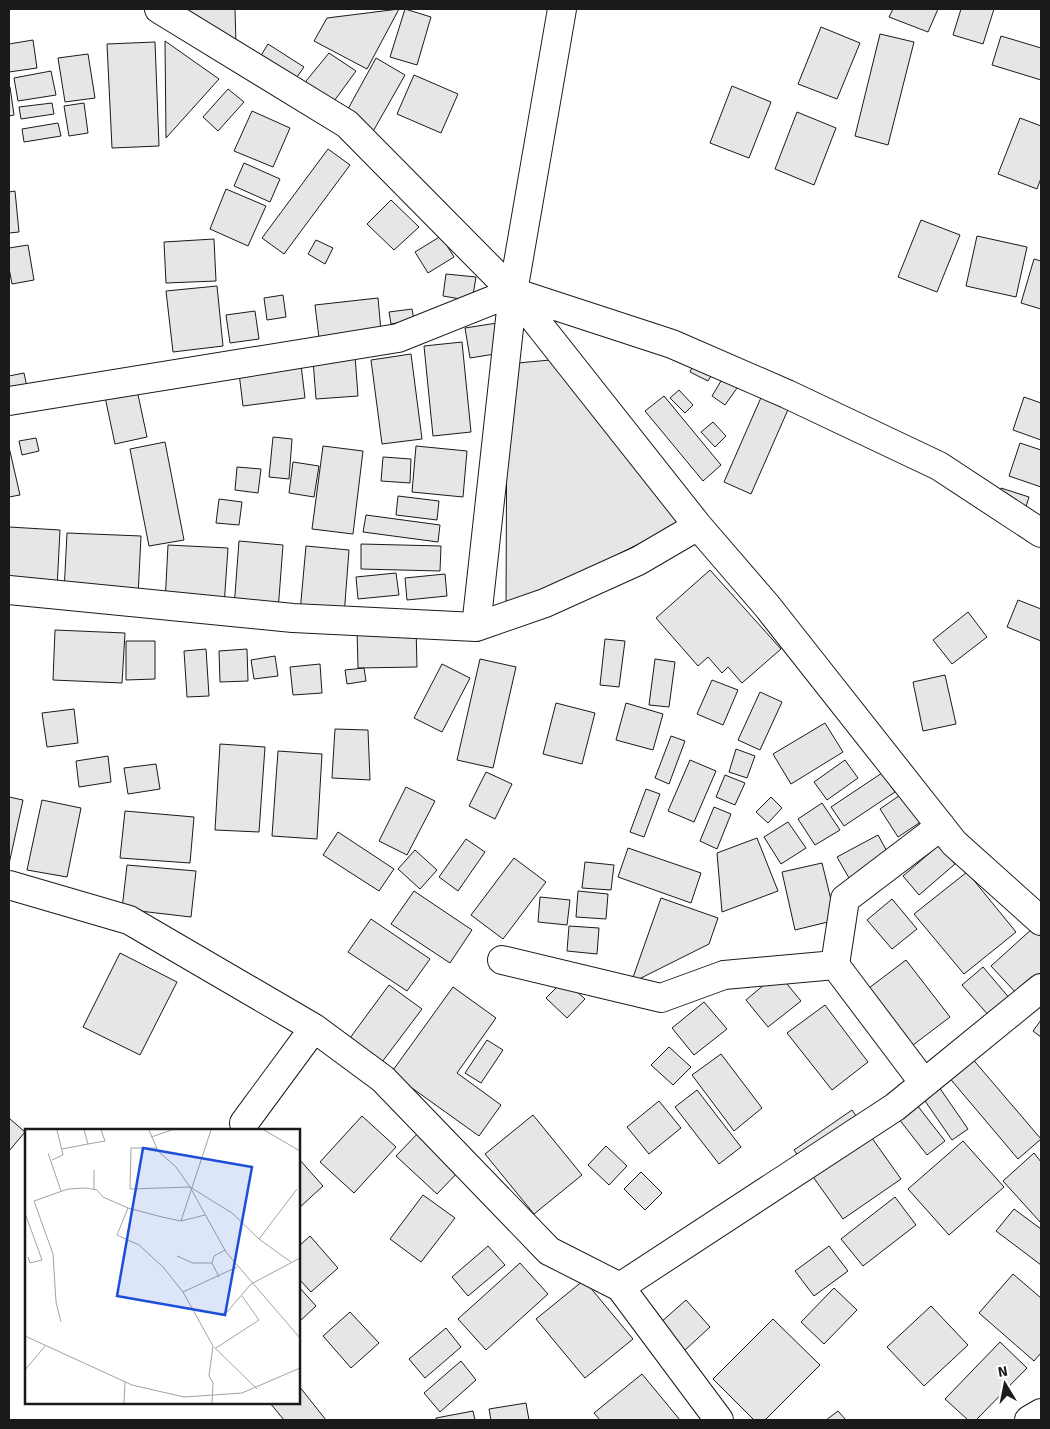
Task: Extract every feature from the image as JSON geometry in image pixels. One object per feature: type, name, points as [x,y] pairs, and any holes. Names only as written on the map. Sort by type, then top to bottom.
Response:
[{"type":"street","points":[[159,9],[347,124],[513,292],[698,526],[767,606],[954,843],[1041,921]]},
{"type":"street","points":[[476,627],[513,292],[562,9]]},
{"type":"street","points":[[9,401],[398,338],[513,292],[672,344],[787,394],[939,466],[1041,532]]},
{"type":"street","points":[[9,590],[293,618],[476,627],[545,603],[638,561],[698,526]]},
{"type":"street","points":[[924,1083],[835,965],[846,899],[941,826]]},
{"type":"street","points":[[9,885],[129,920],[314,1028],[383,1079],[549,1251],[620,1287],[719,1420]]},
{"type":"street","points":[[502,960],[661,998],[724,975],[835,965]]},
{"type":"street","points":[[620,1287],[895,1107],[1041,988]]},
{"type":"street","points":[[244,1123],[314,1028]]},
{"type":"street","points":[[1029,1420],[1041,1413]]},
{"type":"building","points":[[179,9],[235,9],[236,44]]},
{"type":"building","points":[[399,9],[367,69],[314,41],[327,18]]},
{"type":"building","points":[[405,9],[431,17],[417,65],[390,57]]},
{"type":"building","points":[[893,9],[938,9],[928,32],[889,17]]},
{"type":"building","points":[[961,9],[994,9],[983,44],[953,35]]},
{"type":"building","points":[[821,27],[860,43],[837,99],[798,84]]},
{"type":"building","points":[[880,34],[914,42],[888,145],[855,136]]},
{"type":"building","points":[[1001,36],[1041,48],[1041,80],[992,65]]},
{"type":"building","points":[[33,40],[37,68],[9,72],[9,44]]},
{"type":"building","points":[[165,41],[219,79],[166,138]]},
{"type":"building","points":[[155,42],[159,146],[112,148],[107,44]]},
{"type":"building","points":[[268,44],[304,67],[292,84],[257,62]]},
{"type":"building","points":[[329,53],[356,71],[329,108],[302,86]]},
{"type":"building","points":[[88,54],[95,98],[65,102],[58,58]]},
{"type":"building","points":[[376,58],[405,75],[371,135],[343,118]]},
{"type":"building","points":[[51,71],[56,95],[18,101],[14,78]]},
{"type":"building","points":[[414,75],[458,94],[441,133],[397,114]]},
{"type":"building","points":[[732,86],[771,102],[749,158],[710,143]]},
{"type":"building","points":[[9,87],[14,115],[9,116]]},
{"type":"building","points":[[228,89],[244,102],[218,131],[203,117]]},
{"type":"building","points":[[52,103],[54,114],[21,119],[19,107]]},
{"type":"building","points":[[84,103],[88,133],[69,136],[64,106]]},
{"type":"building","points":[[252,111],[290,128],[273,167],[234,151]]},
{"type":"building","points":[[797,112],[836,128],[814,185],[775,169]]},
{"type":"building","points":[[1020,118],[1041,126],[1041,178],[1037,189],[998,174]]},
{"type":"building","points":[[58,123],[61,136],[24,142],[22,129]]},
{"type":"building","points":[[328,149],[350,165],[284,254],[262,238]]},
{"type":"building","points":[[244,163],[280,179],[270,202],[234,186]]},
{"type":"building","points":[[226,189],[266,206],[248,246],[210,229]]},
{"type":"building","points":[[15,191],[19,232],[9,233],[9,192]]},
{"type":"building","points":[[391,200],[419,227],[394,250],[367,224]]},
{"type":"building","points":[[921,220],[960,235],[937,292],[898,277]]},
{"type":"building","points":[[441,236],[454,257],[428,273],[415,252]]},
{"type":"building","points":[[977,236],[1027,247],[1016,297],[966,286]]},
{"type":"building","points":[[214,239],[216,281],[166,283],[164,242]]},
{"type":"building","points":[[316,240],[333,248],[325,264],[308,254]]},
{"type":"building","points":[[28,245],[34,280],[12,284],[9,268],[9,248]]},
{"type":"building","points":[[1034,259],[1041,261],[1041,309],[1021,303]]},
{"type":"building","points":[[446,274],[476,277],[472,301],[443,296]]},
{"type":"building","points":[[217,286],[223,346],[173,352],[166,291]]},
{"type":"building","points":[[283,295],[286,317],[267,320],[264,298]]},
{"type":"building","points":[[378,298],[381,331],[319,338],[315,305]]},
{"type":"building","points":[[412,309],[414,320],[391,324],[389,312]]},
{"type":"building","points":[[255,311],[259,339],[230,343],[226,315]]},
{"type":"building","points":[[497,323],[501,353],[470,358],[465,328]]},
{"type":"building","points":[[462,342],[471,432],[433,436],[424,346]]},
{"type":"building","points":[[411,354],[422,439],[382,444],[371,360]]},
{"type":"building","points":[[355,356],[358,396],[316,399],[313,360]]},
{"type":"building","points":[[561,359],[682,522],[506,611],[507,364]]},
{"type":"building","points":[[696,359],[715,369],[708,381],[690,372]]},
{"type":"building","points":[[301,365],[305,398],[243,406],[239,373]]},
{"type":"building","points":[[727,371],[742,381],[725,405],[712,396]]},
{"type":"building","points":[[24,373],[27,387],[10,390],[9,376]]},
{"type":"building","points":[[137,390],[147,437],[115,444],[105,397]]},
{"type":"building","points":[[679,390],[693,405],[685,413],[670,398]]},
{"type":"building","points":[[763,393],[790,405],[751,494],[724,482]]},
{"type":"building","points":[[664,396],[721,465],[703,481],[645,411]]},
{"type":"building","points":[[1024,397],[1041,403],[1041,440],[1013,430]]},
{"type":"building","points":[[713,422],[726,436],[715,447],[701,432]]},
{"type":"building","points":[[273,437],[292,439],[289,479],[269,477]]},
{"type":"building","points":[[36,438],[39,451],[22,455],[19,441]]},
{"type":"building","points":[[165,442],[184,540],[149,546],[130,449]]},
{"type":"building","points":[[1020,443],[1041,450],[1041,487],[1009,476]]},
{"type":"building","points":[[323,446],[363,451],[353,534],[312,529]]},
{"type":"building","points":[[416,446],[467,451],[463,497],[412,492]]},
{"type":"building","points":[[9,447],[20,495],[9,497]]},
{"type":"building","points":[[383,457],[411,459],[410,483],[381,481]]},
{"type":"building","points":[[293,462],[319,466],[314,497],[289,493]]},
{"type":"building","points":[[237,467],[261,469],[258,493],[235,490]]},
{"type":"building","points":[[1001,488],[1029,497],[1022,520],[994,512]]},
{"type":"building","points":[[398,496],[439,501],[437,520],[396,515]]},
{"type":"building","points":[[219,499],[242,502],[239,525],[216,523]]},
{"type":"building","points":[[366,515],[440,525],[438,542],[363,532]]},
{"type":"building","points":[[9,527],[60,530],[57,588],[9,585]]},
{"type":"building","points":[[67,533],[141,536],[138,596],[64,592]]},
{"type":"building","points":[[239,541],[283,545],[278,611],[234,608]]},
{"type":"building","points":[[361,544],[441,546],[440,571],[361,569]]},
{"type":"building","points":[[168,545],[228,548],[224,606],[165,603]]},
{"type":"building","points":[[306,546],[349,550],[344,616],[300,612]]},
{"type":"building","points":[[710,570],[781,649],[742,683],[728,667],[722,673],[708,657],[698,666],[656,618]]},
{"type":"building","points":[[396,573],[399,595],[358,599],[356,577]]},
{"type":"building","points":[[445,574],[447,596],[407,600],[405,578]]},
{"type":"building","points":[[1018,600],[1041,609],[1041,641],[1007,627]]},
{"type":"building","points":[[968,612],[987,637],[952,664],[933,640]]},
{"type":"building","points":[[416,627],[417,667],[358,668],[357,629]]},
{"type":"building","points":[[55,630],[125,633],[122,683],[53,680]]},
{"type":"building","points":[[605,639],[625,641],[619,687],[600,685]]},
{"type":"building","points":[[126,641],[155,641],[155,679],[126,680]]},
{"type":"building","points":[[206,649],[209,696],[187,697],[184,651]]},
{"type":"building","points":[[247,649],[248,681],[220,682],[219,651]]},
{"type":"building","points":[[275,656],[278,676],[254,679],[251,660]]},
{"type":"building","points":[[480,659],[516,667],[493,768],[457,760]]},
{"type":"building","points":[[655,659],[675,662],[669,707],[649,705]]},
{"type":"building","points":[[320,664],[322,693],[293,695],[290,667]]},
{"type":"building","points":[[442,664],[470,678],[442,732],[414,718]]},
{"type":"building","points":[[364,668],[366,681],[347,684],[345,670]]},
{"type":"building","points":[[945,675],[956,724],[923,731],[913,682]]},
{"type":"building","points":[[712,680],[738,690],[723,725],[697,714]]},
{"type":"building","points":[[760,692],[782,702],[760,750],[738,740]]},
{"type":"building","points":[[556,703],[595,713],[582,764],[543,754]]},
{"type":"building","points":[[626,703],[663,714],[653,750],[616,740]]},
{"type":"building","points":[[74,709],[78,743],[47,747],[42,713]]},
{"type":"building","points":[[825,723],[843,752],[791,784],[773,754]]},
{"type":"building","points":[[335,729],[368,730],[370,780],[332,778]]},
{"type":"building","points":[[671,736],[685,741],[669,784],[655,778]]},
{"type":"building","points":[[220,744],[265,747],[259,832],[215,830]]},
{"type":"building","points":[[736,749],[755,756],[747,778],[729,772]]},
{"type":"building","points":[[278,751],[322,754],[317,839],[272,836]]},
{"type":"building","points":[[108,756],[111,782],[79,787],[76,761]]},
{"type":"building","points":[[690,760],[716,771],[694,822],[668,811]]},
{"type":"building","points":[[845,760],[858,778],[827,800],[814,782]]},
{"type":"building","points":[[156,764],[160,789],[128,794],[124,768]]},
{"type":"building","points":[[486,772],[512,784],[495,819],[469,806]]},
{"type":"building","points":[[882,773],[895,792],[844,826],[831,807]]},
{"type":"building","points":[[725,775],[745,783],[735,805],[716,797]]},
{"type":"building","points":[[406,787],[435,801],[407,855],[379,841]]},
{"type":"building","points":[[646,789],[660,794],[644,837],[630,832]]},
{"type":"building","points":[[903,793],[922,821],[898,837],[880,809]]},
{"type":"building","points":[[9,797],[23,800],[9,864]]},
{"type":"building","points":[[771,797],[782,808],[768,823],[756,812]]},
{"type":"building","points":[[42,800],[81,808],[67,877],[27,870]]},
{"type":"building","points":[[822,803],[840,830],[815,845],[798,819]]},
{"type":"building","points":[[714,807],[731,814],[717,849],[700,841]]},
{"type":"building","points":[[125,811],[194,817],[190,863],[120,858]]},
{"type":"building","points":[[788,822],[806,848],[781,864],[764,837]]},
{"type":"building","points":[[338,832],[394,869],[379,891],[323,855]]},
{"type":"building","points":[[878,835],[889,855],[849,878],[837,857]]},
{"type":"building","points":[[757,838],[778,891],[722,912],[717,853]]},
{"type":"building","points":[[466,839],[485,852],[458,891],[439,877]]},
{"type":"building","points":[[939,845],[955,864],[919,895],[903,876]]},
{"type":"building","points":[[628,848],[701,873],[691,903],[618,877]]},
{"type":"building","points":[[415,850],[437,870],[420,889],[398,869]]},
{"type":"building","points":[[514,858],[546,882],[503,939],[471,915]]},
{"type":"building","points":[[585,862],[614,865],[611,890],[582,888]]},
{"type":"building","points":[[822,863],[836,920],[795,930],[782,872]]},
{"type":"building","points":[[127,865],[196,871],[191,917],[122,909]]},
{"type":"building","points":[[967,872],[1016,932],[964,974],[914,914]]},
{"type":"building","points":[[414,891],[472,930],[450,963],[391,924]]},
{"type":"building","points":[[578,891],[608,894],[606,919],[576,917]]},
{"type":"building","points":[[540,897],[570,900],[567,925],[538,922]]},
{"type":"building","points":[[661,898],[718,918],[709,944],[631,983]]},
{"type":"building","points":[[892,899],[917,929],[892,949],[867,920]]},
{"type":"building","points":[[371,919],[430,959],[407,991],[348,952]]},
{"type":"building","points":[[569,926],[599,928],[597,954],[567,951]]},
{"type":"building","points":[[1033,928],[1041,937],[1041,973],[1018,995],[991,966]]},
{"type":"building","points":[[120,953],[177,982],[140,1055],[83,1027]]},
{"type":"building","points":[[906,960],[950,1017],[913,1045],[869,988]]},
{"type":"building","points":[[983,967],[1011,1000],[990,1017],[962,985]]},
{"type":"building","points":[[778,973],[801,1001],[768,1027],[746,1000]]},
{"type":"building","points":[[564,980],[585,999],[567,1018],[546,998]]},
{"type":"building","points":[[389,985],[422,1009],[379,1066],[347,1042]]},
{"type":"building","points":[[453,987],[496,1018],[457,1073],[501,1105],[479,1136],[391,1073]]},
{"type":"building","points":[[704,1002],[727,1029],[694,1055],[672,1028]]},
{"type":"building","points":[[825,1005],[868,1062],[832,1090],[787,1033]]},
{"type":"building","points":[[1041,1020],[1041,1037],[1033,1031]]},
{"type":"building","points":[[487,1040],[503,1050],[481,1083],[465,1073]]},
{"type":"building","points":[[669,1047],[691,1067],[673,1085],[651,1065]]},
{"type":"building","points":[[721,1054],[762,1108],[734,1131],[692,1075]]},
{"type":"building","points":[[970,1056],[1041,1139],[1018,1159],[947,1075]]},
{"type":"building","points":[[939,1087],[968,1129],[952,1140],[923,1098]]},
{"type":"building","points":[[697,1090],[741,1147],[719,1164],[675,1107]]},
{"type":"building","points":[[906,1091],[945,1141],[927,1155],[888,1105]]},
{"type":"building","points":[[659,1101],[681,1128],[649,1154],[627,1127]]},
{"type":"building","points":[[852,1110],[901,1179],[843,1219],[794,1150]]},
{"type":"building","points":[[533,1115],[582,1175],[534,1214],[485,1154]]},
{"type":"building","points":[[362,1116],[396,1147],[354,1193],[320,1162]]},
{"type":"building","points":[[9,1118],[25,1132],[9,1151]]},
{"type":"building","points":[[421,1130],[462,1168],[437,1194],[396,1156]]},
{"type":"building","points":[[963,1141],[1004,1187],[949,1235],[908,1189]]},
{"type":"building","points":[[606,1146],[627,1166],[609,1185],[588,1165]]},
{"type":"building","points":[[1034,1153],[1041,1162],[1041,1223],[1003,1181]]},
{"type":"building","points":[[300,1160],[323,1186],[300,1207]]},
{"type":"building","points":[[641,1172],[662,1193],[645,1210],[624,1189]]},
{"type":"building","points":[[423,1195],[455,1218],[421,1262],[390,1239]]},
{"type":"building","points":[[895,1197],[916,1225],[863,1266],[841,1239]]},
{"type":"building","points":[[1014,1209],[1041,1229],[1041,1265],[996,1231]]},
{"type":"building","points":[[310,1236],[338,1268],[311,1292],[300,1280],[300,1245]]},
{"type":"building","points":[[488,1246],[505,1265],[468,1296],[452,1277]]},
{"type":"building","points":[[829,1246],[848,1271],[814,1296],[795,1271]]},
{"type":"building","points":[[520,1263],[548,1294],[486,1350],[458,1319]]},
{"type":"building","points":[[1013,1274],[1041,1298],[1041,1353],[1034,1361],[979,1313]]},
{"type":"building","points":[[584,1280],[633,1339],[585,1378],[536,1319]]},
{"type":"building","points":[[300,1288],[316,1306],[300,1321]]},
{"type":"building","points":[[834,1288],[857,1310],[824,1344],[801,1322]]},
{"type":"building","points":[[686,1300],[710,1327],[685,1350],[660,1323]]},
{"type":"building","points":[[931,1306],[968,1345],[924,1386],[887,1347]]},
{"type":"building","points":[[350,1312],[379,1343],[351,1368],[323,1336]]},
{"type":"building","points":[[773,1319],[820,1365],[765,1420],[754,1420],[713,1379]]},
{"type":"building","points":[[446,1328],[461,1347],[425,1378],[409,1359]]},
{"type":"building","points":[[1000,1342],[1027,1368],[976,1420],[968,1420],[945,1399]]},
{"type":"building","points":[[461,1361],[476,1380],[440,1412],[424,1393]]},
{"type":"building","points":[[642,1374],[680,1420],[600,1420],[594,1413]]},
{"type":"building","points":[[300,1387],[326,1420],[284,1420],[271,1404],[300,1404]]},
{"type":"building","points":[[526,1403],[529,1420],[491,1420],[489,1409]]},
{"type":"building","points":[[473,1411],[475,1420],[436,1420],[436,1418]]},
{"type":"building","points":[[838,1411],[846,1420],[826,1420]]}]
